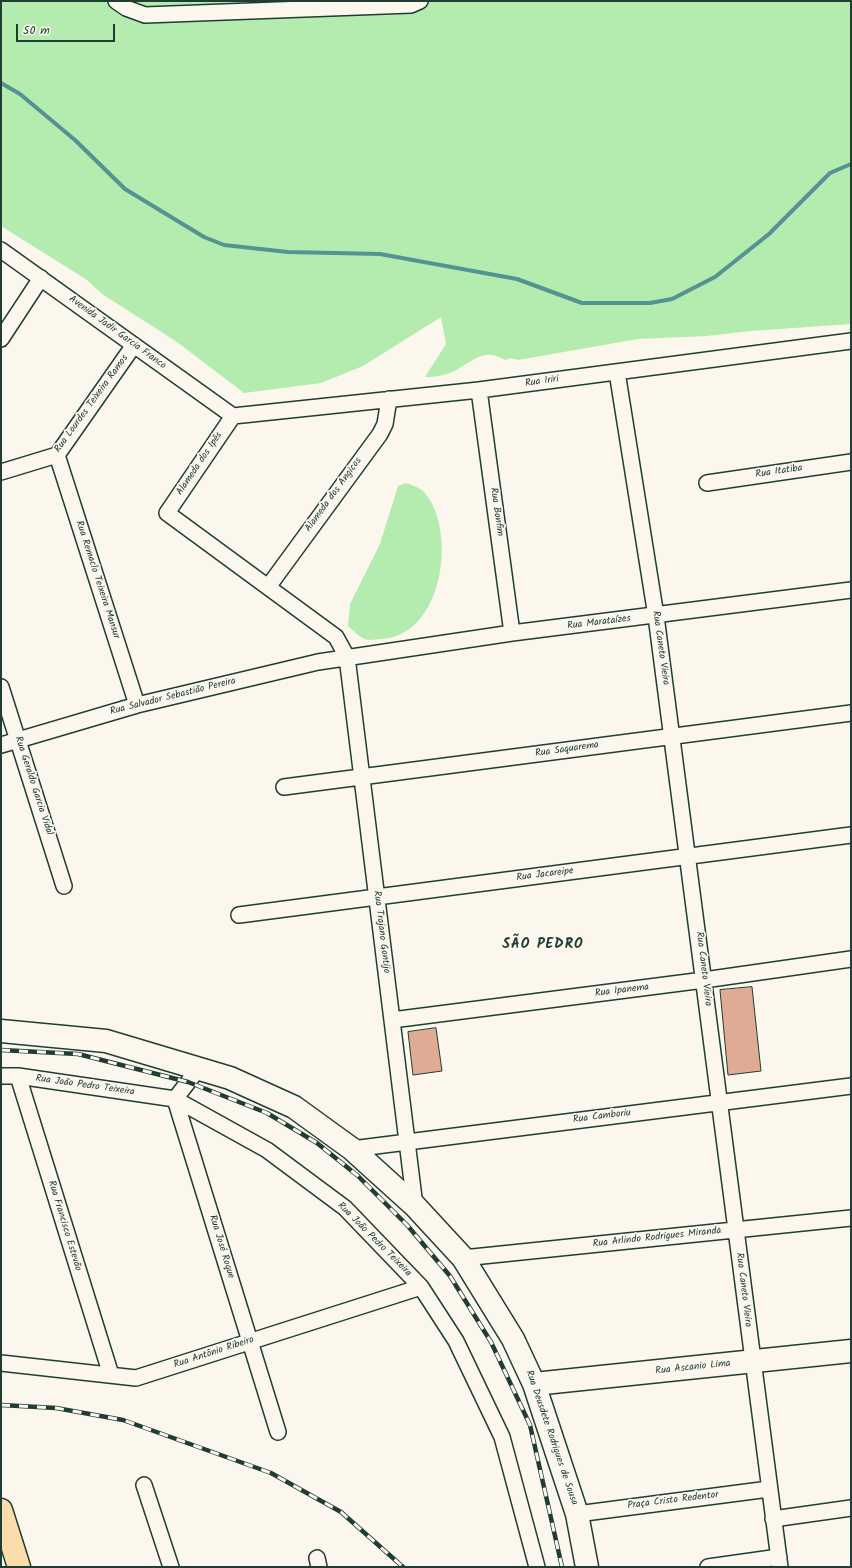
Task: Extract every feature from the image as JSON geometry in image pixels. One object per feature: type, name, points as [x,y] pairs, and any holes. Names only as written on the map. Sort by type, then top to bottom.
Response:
[{"type":"main road","points":[[1,1510],[19,1567]]},
{"type":"main road","points":[[1,1559],[4,1567]]},
{"type":"street","points":[[116,1],[126,8],[145,15],[411,5],[420,1]]},
{"type":"street","name":"Avenida Jadir Garcia Franco","points":[[1,250],[233,416]]},
{"type":"street","points":[[1,339],[41,278]]},
{"type":"street","name":"Rua Iriri","points":[[233,416],[479,390],[851,341]]},
{"type":"street","name":"Rua Lourdes Teixeira Ramos","points":[[1,472],[57,455],[134,345]]},
{"type":"street","name":"Rua Caneto Vieira","points":[[617,372],[656,616],[779,1562]]},
{"type":"street","name":"Rua Bonfim","points":[[479,390],[512,633]]},
{"type":"street","name":"Alameda dos Angicos","points":[[268,587],[380,434],[385,424],[389,399]]},
{"type":"street","name":"Alameda dos Ipês","points":[[233,416],[167,513],[268,587]]},
{"type":"street","name":"Rua Remaclo Teixeira Mansur","points":[[57,455],[137,705]]},
{"type":"street","name":"Rua Itatiba","points":[[706,483],[851,462]]},
{"type":"street","points":[[268,587],[336,637],[347,657]]},
{"type":"street","name":"Rua Marataízes","points":[[347,657],[512,633],[656,616],[851,590]]},
{"type":"street","name":"Rua Salvador Sebastião Pereira","points":[[1,745],[137,705],[318,662],[347,657]]},
{"type":"street","name":"Rua Trajano Gontijo","points":[[347,657],[416,1206]]},
{"type":"street","name":"Rua Geraldo Garcia Vidal","points":[[1,687],[64,886]]},
{"type":"street","name":"Rua Saquarema","points":[[284,787],[851,713]]},
{"type":"street","name":"Rua Jacareipe","points":[[239,916],[851,835]]},
{"type":"street","name":"Rua Ipanema","points":[[392,1020],[704,980],[851,959]]},
{"type":"street","name":"Rua Deusdete Rodrigues de Sousa","points":[[1,1031],[106,1041],[230,1078],[294,1107],[352,1149],[416,1206],[463,1258],[513,1339],[534,1384],[577,1514],[587,1567]]},
{"type":"street","points":[[175,1099],[199,1068]]},
{"type":"street","name":"Rua João Pedro Teixeira","points":[[1,1076],[18,1076],[175,1099],[267,1150],[344,1208],[421,1287],[456,1341],[502,1437],[537,1567]]},
{"type":"street","name":"Rua Francisco Estevão","points":[[18,1076],[111,1375]]},
{"type":"street","name":"Rua Camboriu","points":[[352,1149],[851,1086]]},
{"type":"street","name":"Rua José Roque","points":[[175,1099],[278,1432]]},
{"type":"street","name":"Rua Arlindo Rodrigues Miranda","points":[[463,1258],[851,1218]]},
{"type":"street","name":"Rua Antônio Ribeiro","points":[[1,1363],[136,1378],[421,1287]]},
{"type":"street","name":"Rua Ascanio Lima","points":[[534,1384],[851,1351]]},
{"type":"street","points":[[144,1485],[170,1567]]},
{"type":"street","name":"Praça Cristo Redentor","points":[[577,1514],[769,1489]]},
{"type":"street","points":[[773,1519],[851,1508]]},
{"type":"street","points":[[708,1567],[779,1562]]},
{"type":"green space","points":[[1,1],[851,1],[851,324],[751,331],[706,336],[638,339],[518,360],[510,358],[505,360],[497,356],[484,355],[449,373],[439,376],[425,377],[446,344],[441,317],[363,366],[321,383],[244,393],[177,342],[102,294],[87,280],[1,226]]},
{"type":"green space","points":[[406,483],[423,491],[435,511],[441,533],[442,557],[438,581],[430,603],[418,621],[401,634],[380,639],[367,640],[348,626],[350,604],[380,544],[398,486]]},
{"type":"building","points":[[752,987],[761,1071],[728,1075],[720,990]]},
{"type":"building","points":[[436,1028],[442,1071],[413,1075],[408,1032]]},
{"type":"waterway","points":[[1,83],[20,94],[75,140],[125,189],[204,237],[224,245],[288,252],[380,254],[517,279],[582,303],[650,303],[672,299],[715,277],[769,234],[830,173],[851,164]]},
{"type":"railway","points":[[1,1050],[78,1054],[188,1082],[267,1113],[317,1143],[358,1176],[407,1225],[450,1276],[491,1342],[530,1425],[562,1567]]},
{"type":"railway","points":[[1,1405],[56,1408],[123,1420],[271,1473],[341,1512],[403,1567]]},
{"type":"district","name":"SÃO PEDRO","points":[[543,946]]}]
